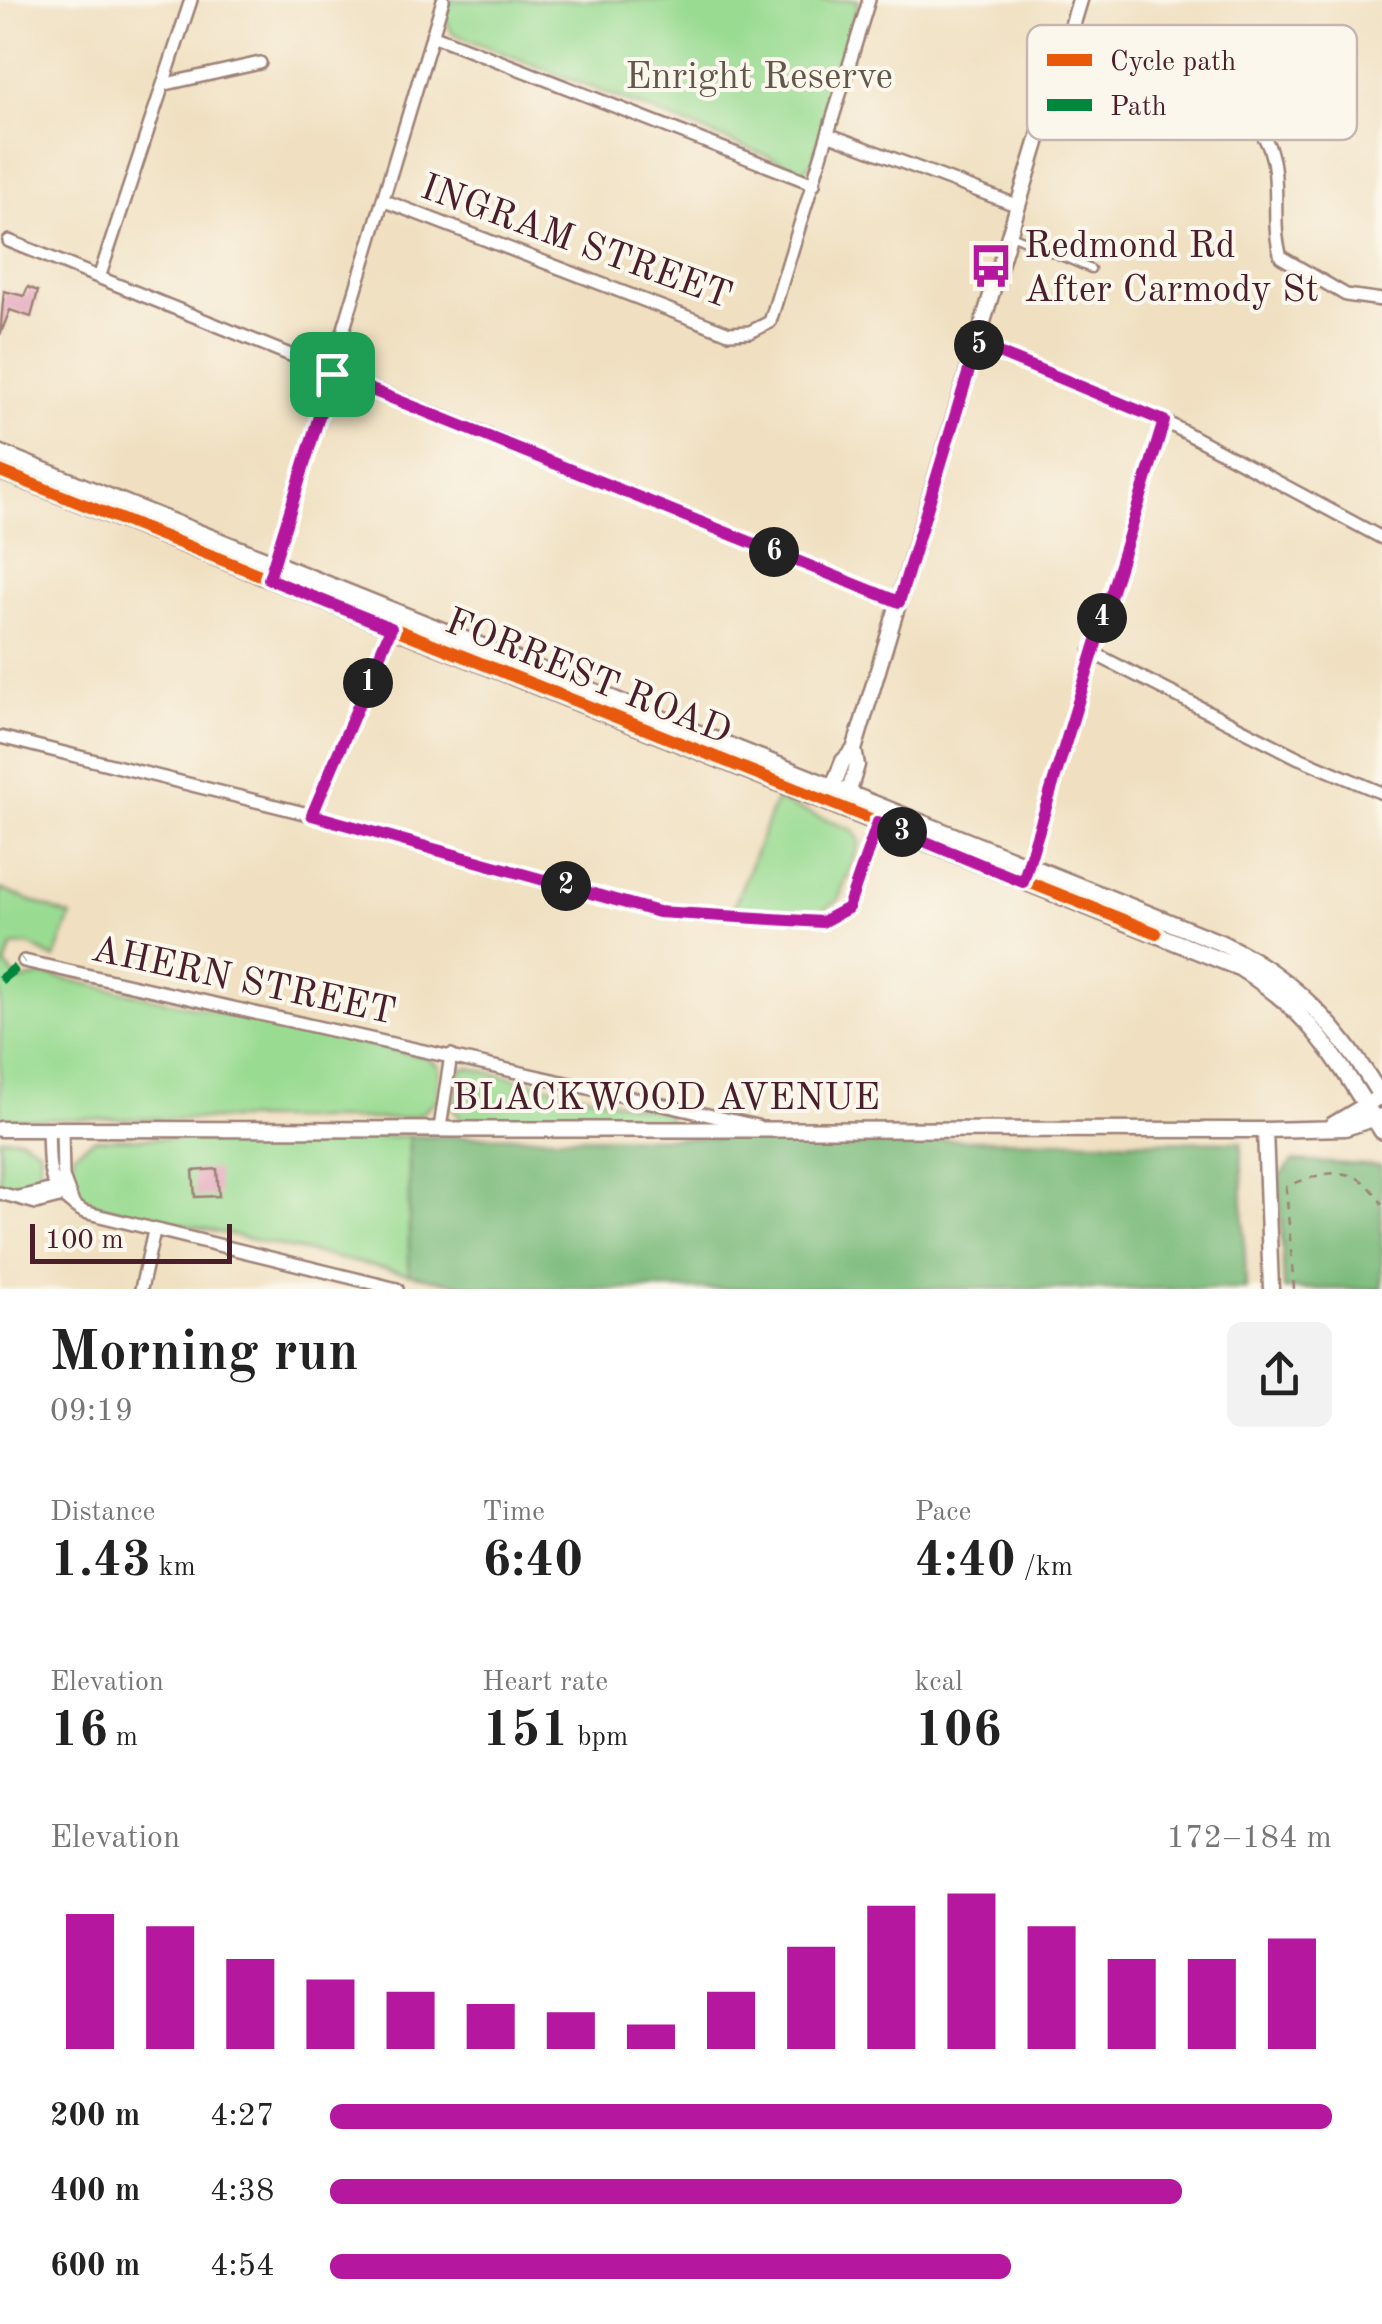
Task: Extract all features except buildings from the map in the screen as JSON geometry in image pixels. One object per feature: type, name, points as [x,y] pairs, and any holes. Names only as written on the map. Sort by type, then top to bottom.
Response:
[{"type":"main road","name":"FORREST ROAD","points":[[0,453],[274,562],[394,620],[827,803],[846,801]]},
{"type":"main road","name":"FORREST ROAD","points":[[0,471],[269,579],[394,620],[833,786],[846,801],[1264,965],[1326,1016],[1381,1097]]},
{"type":"main road","name":"FORREST ROAD","points":[[1026,874],[1260,980],[1316,1028],[1380,1122]]},
{"type":"street","points":[[99,278],[191,0]]},
{"type":"street","points":[[269,579],[443,0]]},
{"type":"street","name":"INGRAM STREET","points":[[385,201],[729,333],[750,332],[770,322],[869,0]]},
{"type":"street","points":[[1073,25],[1080,0]]},
{"type":"street","points":[[432,35],[814,184]]},
{"type":"street","points":[[166,84],[260,63]]},
{"type":"street","points":[[830,135],[1016,205]]},
{"type":"street","points":[[846,801],[856,765],[854,750],[1037,140]]},
{"type":"street","points":[[1269,140],[1275,160],[1276,240],[1281,258],[1346,295],[1382,300]]},
{"type":"street","points":[[9,241],[899,602]]},
{"type":"street","points":[[977,344],[1164,421],[1382,538]]},
{"type":"street","points":[[1026,874],[1164,421]]},
{"type":"street","points":[[312,815],[394,620]]},
{"type":"street","points":[[1091,652],[1300,758],[1382,793]]},
{"type":"street","points":[[0,736],[312,815],[658,912],[822,922],[848,908],[881,815]]},
{"type":"street","points":[[827,803],[843,761],[854,750]]},
{"type":"street","name":"AHERN STREET","points":[[24,961],[768,1128]]},
{"type":"street","points":[[440,1128],[452,1055]]},
{"type":"street","name":"BLACKWOOD AVENUE","points":[[1332,1125],[1381,1097]]},
{"type":"street","name":"BLACKWOOD AVENUE","points":[[0,1129],[1265,1130],[1332,1125],[1345,1128],[1380,1122]]},
{"type":"street","points":[[55,1129],[65,1194]]},
{"type":"street","points":[[1265,1130],[1271,1289]]},
{"type":"street","points":[[0,1193],[36,1203],[65,1194],[154,1231],[397,1289]]},
{"type":"street","points":[[141,1289],[154,1231]]},
{"type":"lane","points":[[1008,234],[1091,270]]},
{"type":"path","points":[[1294,1289],[1286,1186],[1321,1173],[1352,1172],[1372,1186],[1382,1204]]},
{"type":"green space","name":"Enright Reserve","points":[[451,0],[859,0],[813,162],[803,170],[452,33],[445,17]]},
{"type":"green space","points":[[776,800],[855,831],[860,843],[838,901],[820,912],[733,909]]},
{"type":"green space","points":[[0,889],[71,916],[55,959],[29,945],[12,946],[5,965],[19,981],[46,975],[425,1057],[439,1066],[437,1099],[421,1114],[397,1119],[0,1119]]},
{"type":"green space","points":[[461,1069],[669,1114],[668,1122],[476,1123],[461,1119],[453,1108]]},
{"type":"green space","points":[[409,1136],[409,1274],[94,1205],[76,1189],[72,1176],[75,1152],[95,1139]]},
{"type":"green space","points":[[409,1136],[1241,1142],[1246,1289],[481,1289],[409,1274]]},
{"type":"green space","points":[[0,1138],[20,1138],[39,1149],[40,1169],[33,1185],[0,1185]]},
{"type":"green space","points":[[1293,1161],[1381,1166],[1382,1289],[1284,1289],[1279,1178]]},
{"type":"marked path","points":[[0,980],[24,961]]},
{"type":"cycle path","points":[[0,471],[1156,933]]},
{"type":"place","name":"Redmond Rd After Carmody St","points":[[991,266]]},
{"type":"route","points":[[977,344],[1164,421],[1023,882],[878,822],[848,908],[822,922],[719,920],[658,912],[312,815],[391,628],[269,579],[332,374],[899,602],[977,344]]}]
